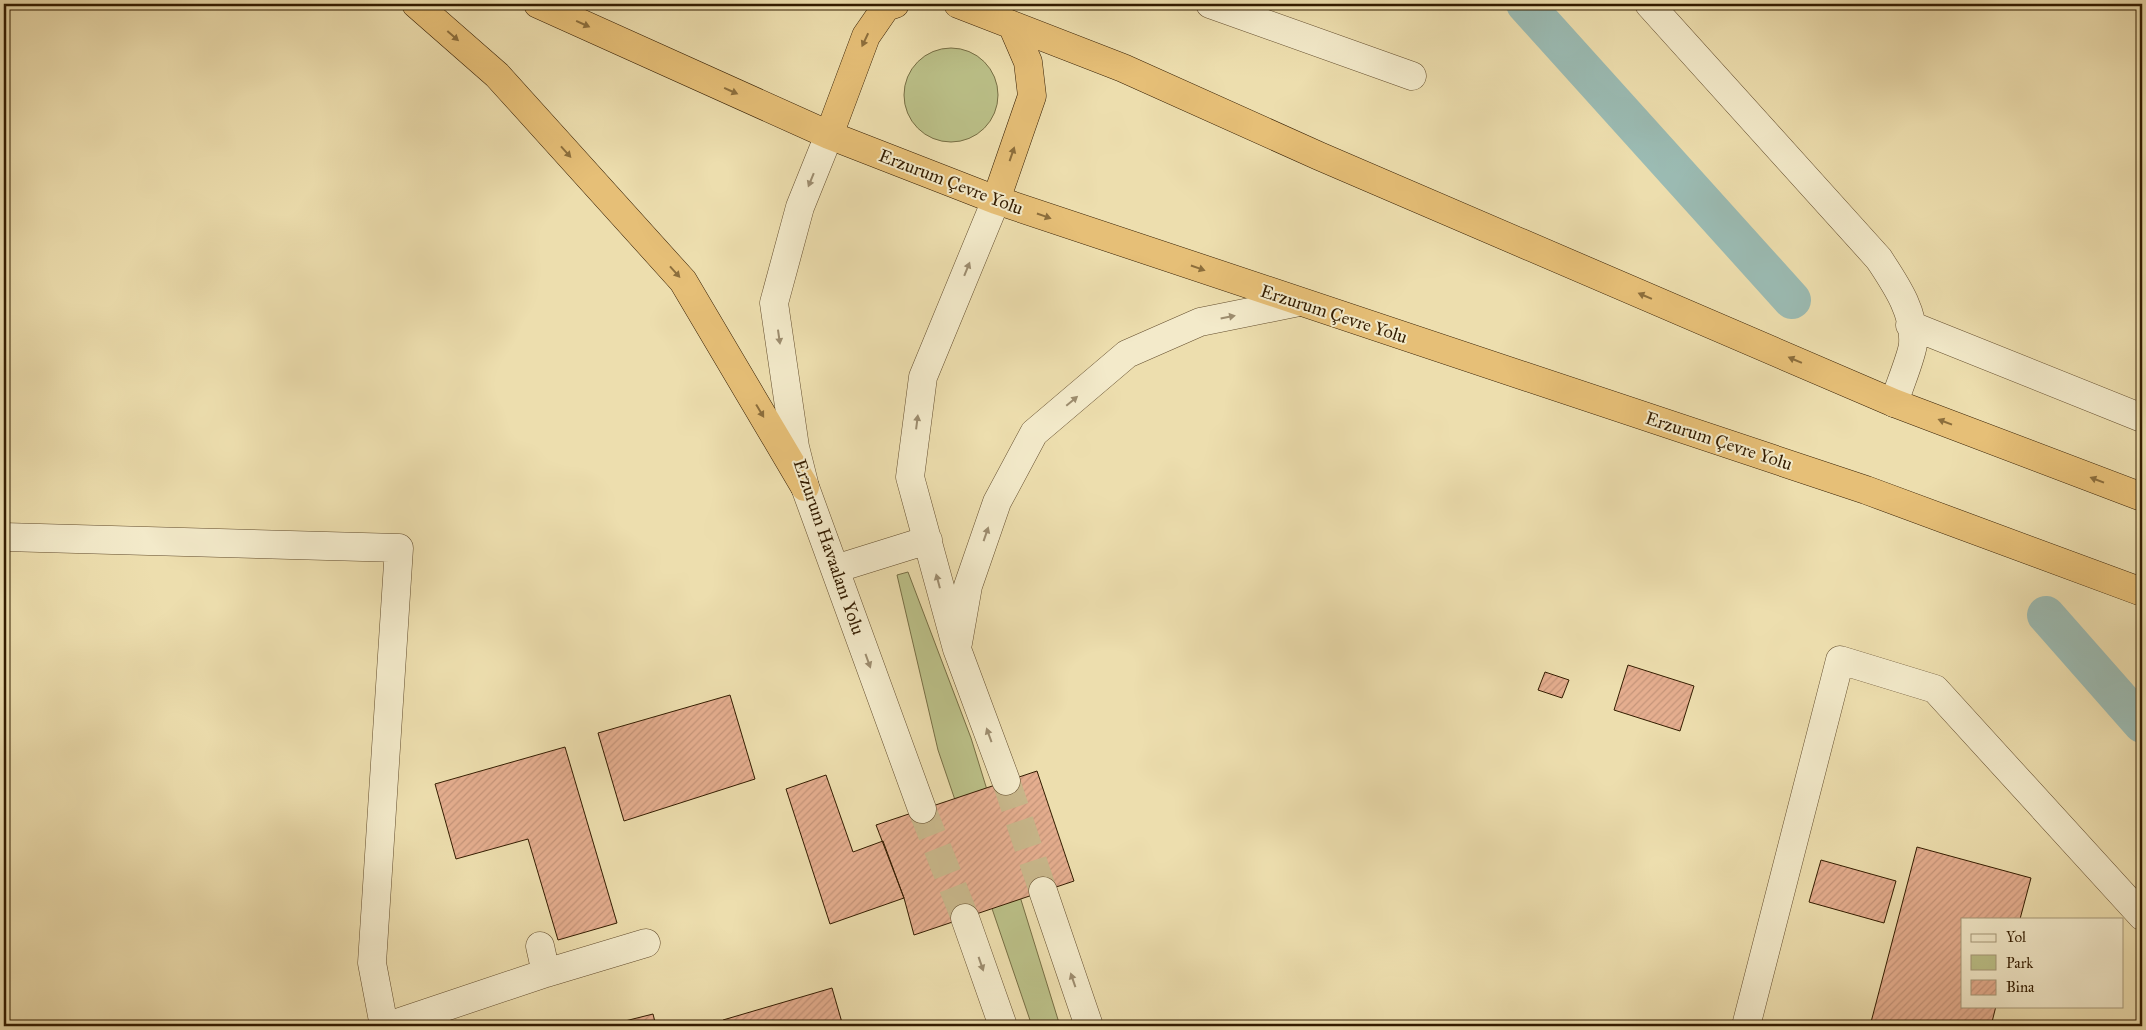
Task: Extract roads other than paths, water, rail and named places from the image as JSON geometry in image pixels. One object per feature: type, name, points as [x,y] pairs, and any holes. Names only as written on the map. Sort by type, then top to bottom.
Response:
[{"type":"highway","points":[[416,4],[497,74],[682,281],[805,487]]},
{"type":"highway","name":"Erzurum Çevre Yolu","points":[[538,4],[829,135],[996,200],[1866,490],[2142,592]]},
{"type":"highway","points":[[829,135],[866,36],[886,8],[895,4]]},
{"type":"highway","points":[[958,4],[1123,68],[1319,156],[1894,403],[2142,497]]},
{"type":"highway","points":[[996,200],[1032,96],[1028,62],[1012,25]]},
{"type":"street","points":[[1210,4],[1412,76]]},
{"type":"street","points":[[1649,4],[1879,259],[1900,291],[1909,312],[1913,345],[1894,403]]},
{"type":"street","name":"Erzurum Havaalanı Yolu","points":[[829,135],[800,207],[774,303],[795,447],[805,487],[922,809]]},
{"type":"street","points":[[996,200],[923,377],[910,477],[957,649],[1006,781]]},
{"type":"street","points":[[957,649],[968,586],[997,502],[1034,433],[1127,354],[1200,322],[1299,302]]},
{"type":"street","points":[[1910,325],[2142,418]]},
{"type":"street","points":[[4,537],[399,548],[372,963],[386,1026],[546,973],[646,943]]},
{"type":"street","points":[[835,569],[928,540]]},
{"type":"street","points":[[1746,1026],[1840,660],[1935,690],[2142,916]]},
{"type":"street","points":[[1043,891],[1089,1026]]},
{"type":"street","points":[[965,918],[1003,1026]]},
{"type":"street","points":[[540,946],[546,973]]},
{"type":"waterway","points":[[1525,4],[1792,300]]},
{"type":"waterway","points":[[2046,615],[2142,724]]},
{"type":"tunnel","points":[[1006,781],[1043,891]]},
{"type":"tunnel","points":[[922,809],[965,918]]}]
